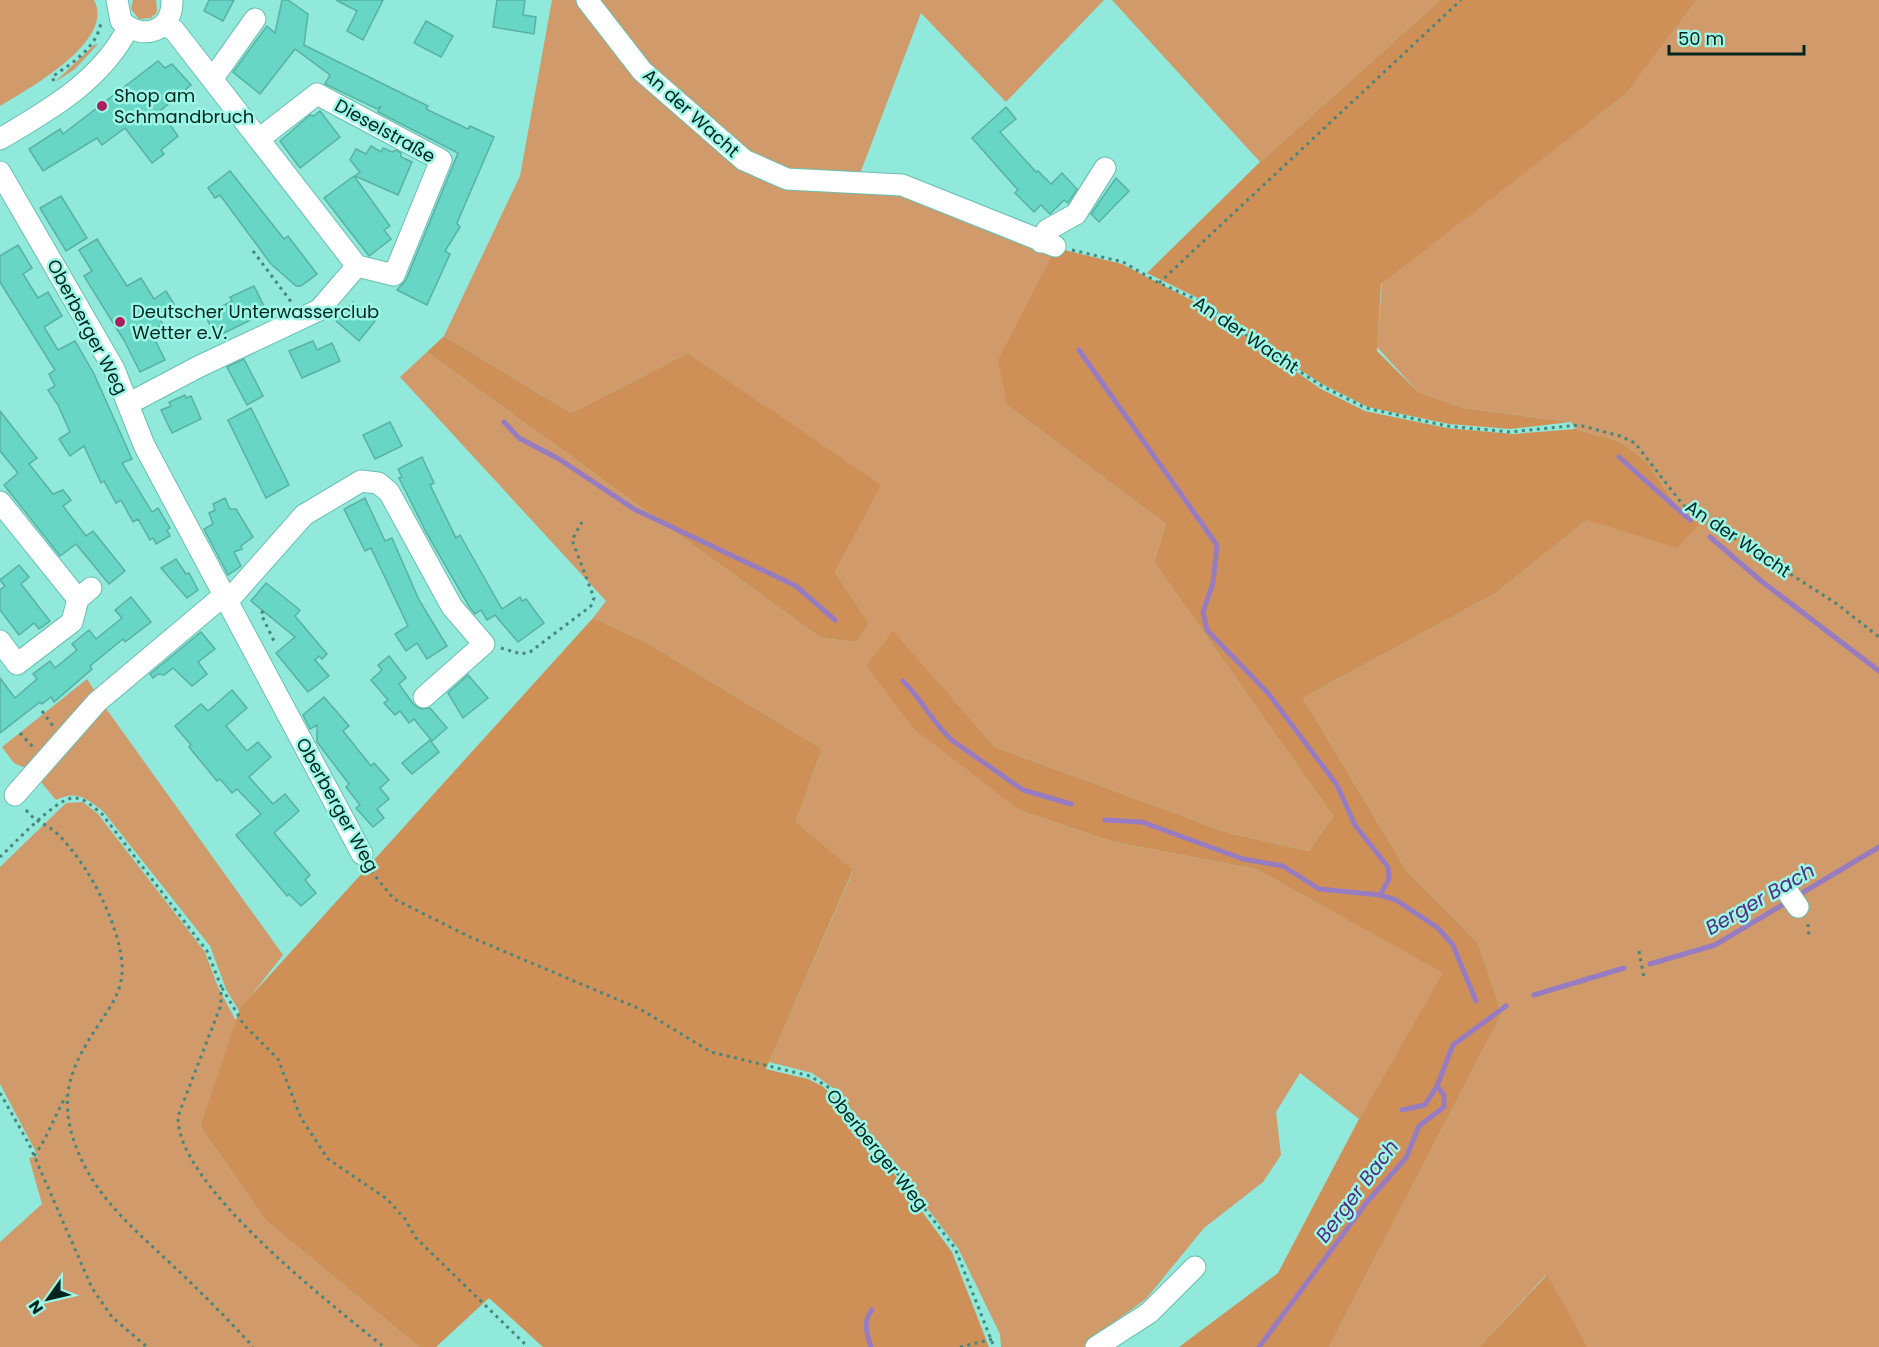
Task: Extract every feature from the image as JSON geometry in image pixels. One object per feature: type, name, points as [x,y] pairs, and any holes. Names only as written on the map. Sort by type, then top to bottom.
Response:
[{"type":"street","points":[[117,0],[118,12],[128,28],[145,33],[165,25],[171,13],[172,0]]},
{"type":"street","name":"An der Wacht","points":[[587,0],[642,71],[744,160],[787,179],[902,186],[1048,244]]},
{"type":"street","points":[[213,78],[255,19]]},
{"type":"street","points":[[128,404],[198,367],[319,310],[357,266],[213,78],[174,30],[165,25]]},
{"type":"street","points":[[0,139],[61,102],[105,62],[128,28]]},
{"type":"street","name":"Dieselstraße","points":[[259,139],[317,94],[441,160],[394,275],[357,266]]},
{"type":"street","points":[[1048,244],[1047,230],[1076,214],[1105,168]]},
{"type":"street","name":"Oberberger Weg","points":[[0,172],[114,369],[144,445],[362,854]]},
{"type":"street","points":[[15,795],[97,702],[225,599],[304,515],[361,481],[378,483],[389,492],[452,607],[484,644],[424,697]]},
{"type":"street","points":[[0,502],[84,593],[72,622],[17,664],[0,641]]},
{"type":"street","points":[[1096,1347],[1149,1313],[1195,1267]]},
{"type":"path","points":[[1159,283],[1461,0]]},
{"type":"path","points":[[61,102],[52,77],[74,62],[98,36],[102,20]]},
{"type":"path","name":"An der Wacht","points":[[1048,244],[1123,262],[1159,283],[1200,301],[1284,362],[1322,386],[1366,408],[1447,426],[1510,432],[1579,425],[1620,436],[1635,443],[1683,505],[1836,604],[1879,637]]},
{"type":"path","points":[[253,251],[304,318]]},
{"type":"path","points":[[484,644],[521,654],[530,652],[591,606],[594,598],[572,540],[582,522]]},
{"type":"path","points":[[20,733],[32,746]]},
{"type":"path","points":[[0,857],[36,822],[65,800],[75,797],[102,814],[207,951],[221,986],[244,1025],[278,1059],[300,1118],[328,1159],[387,1199],[405,1219],[416,1238],[528,1347]]},
{"type":"path","points":[[36,822],[46,826],[57,835],[85,869],[98,891],[114,931],[122,966],[118,992],[82,1050],[70,1078],[67,1095],[68,1117],[74,1142],[98,1190],[121,1218],[172,1264],[254,1347]]},
{"type":"path","name":"Oberberger Weg","points":[[362,854],[394,899],[457,931],[640,1009],[711,1052],[810,1076],[833,1090],[955,1248],[993,1339],[994,1347]]},
{"type":"path","points":[[1639,951],[1644,978]]},
{"type":"path","points":[[221,986],[221,1005],[178,1116],[177,1132],[196,1166],[252,1235],[384,1347]]},
{"type":"path","points":[[0,1093],[34,1156],[92,1288],[112,1317],[147,1347]]},
{"type":"path","points":[[34,1156],[50,1133],[54,1117],[67,1095]]},
{"type":"path","points":[[960,1347],[993,1339]]},
{"type":"shaded area","points":[[0,0],[94,0],[97,16],[93,31],[66,62],[0,106]]},
{"type":"shaded area","points":[[133,0],[156,0],[157,12],[151,18],[139,19],[131,9]]},
{"type":"shaded area","points":[[552,0],[585,0],[742,162],[875,186],[1056,248],[1007,405],[1166,524],[1154,562],[1333,816],[1309,851],[1229,833],[995,747],[893,632],[866,665],[1021,811],[1113,842],[1256,869],[1444,973],[1359,1119],[1300,1073],[1276,1112],[1281,1155],[1263,1182],[1204,1228],[1146,1299],[1113,1323],[1088,1347],[1001,1347],[1000,1334],[958,1248],[836,1090],[812,1073],[769,1062],[853,871],[796,822],[822,749],[646,642],[593,618],[606,601],[400,377],[427,352],[821,638],[857,642],[869,623],[835,572],[880,485],[688,353],[571,413],[444,336],[520,176]]},
{"type":"shaded area","points":[[593,0],[1104,0],[1006,102],[921,13],[858,179],[789,174],[747,158],[645,70]]},
{"type":"shaded area","points":[[1112,0],[1440,0],[1260,162]]},
{"type":"shaded area","points":[[1440,0],[1697,0],[1625,95],[1381,284],[1377,351],[1418,392],[1463,408],[1571,422],[1510,429],[1449,424],[1368,407],[1322,384],[1265,347],[1202,300],[1147,273],[1260,162]]},
{"type":"shaded area","points":[[1697,0],[1879,0],[1879,1347],[1588,1347],[1546,1275],[1479,1347],[1329,1347],[1502,1013],[1478,943],[1407,871],[1303,698],[1496,593],[1587,520],[1699,524],[1675,504],[1647,462],[1619,441],[1575,429],[1571,422],[1463,408],[1418,392],[1377,347],[1382,281],[1624,96]]},
{"type":"shaded area","points":[[98,44],[75,69],[55,82],[94,45]]},
{"type":"shaded area","points":[[1056,248],[1122,264],[1197,303],[1321,389],[1365,411],[1447,428],[1513,434],[1575,429],[1619,441],[1647,462],[1675,504],[1699,524],[1677,548],[1587,520],[1496,593],[1303,698],[1407,871],[1478,943],[1502,1013],[1329,1347],[1179,1347],[1278,1273],[1359,1119],[1443,973],[1256,869],[1113,842],[1021,811],[914,729],[866,665],[893,631],[995,747],[1229,833],[1309,851],[1333,816],[1154,562],[1166,524],[1007,405],[998,360]]},
{"type":"shaded area","points":[[444,336],[571,413],[688,353],[881,485],[835,572],[869,623],[857,642],[821,638],[427,352]]},
{"type":"shaded area","points":[[593,618],[646,642],[822,749],[796,822],[853,870],[766,1069],[808,1079],[822,1086],[864,1133],[952,1252],[989,1347],[543,1347],[489,1298],[436,1347],[419,1347],[266,1221],[200,1126],[240,1008]]},
{"type":"shaded area","points":[[87,679],[98,696],[32,771],[14,763],[2,747]]},
{"type":"shaded area","points":[[102,703],[283,955],[239,1011],[226,989],[210,946],[103,811],[81,797],[70,796],[56,800],[36,776]]},
{"type":"shaded area","points":[[83,802],[98,814],[205,952],[218,987],[236,1021],[200,1126],[266,1221],[419,1347],[0,1347],[0,1242],[42,1204],[29,1158],[38,1156],[0,1084],[0,867],[66,803]]},
{"type":"shaded area","points":[[1547,1275],[1588,1347],[1479,1347]]},
{"type":"building","points":[[209,0],[234,0],[223,21],[204,11]]},
{"type":"building","points":[[282,0],[288,0],[308,14],[304,45],[428,106],[426,109],[468,129],[470,126],[494,137],[457,223],[460,227],[445,251],[450,254],[427,305],[397,290],[406,280],[458,153],[378,112],[381,106],[377,109],[325,84],[330,75],[295,49],[260,94],[233,72],[267,26],[275,33]]},
{"type":"building","points":[[336,0],[383,0],[363,40],[347,31],[357,11]]},
{"type":"building","points":[[497,0],[525,0],[523,15],[536,17],[534,34],[493,27]]},
{"type":"building","points":[[426,21],[453,36],[441,57],[414,43]]},
{"type":"building","points":[[158,61],[165,68],[172,64],[191,85],[160,111],[178,136],[161,150],[164,154],[152,163],[125,128],[102,145],[97,138],[43,171],[29,149],[60,129],[63,134]]},
{"type":"building","points":[[1006,107],[1016,119],[1000,132],[1036,172],[1038,171],[1051,184],[1062,173],[1077,189],[1068,203],[1064,200],[1050,214],[1041,205],[1034,212],[1015,193],[1018,190],[972,138]]},
{"type":"building","points":[[320,111],[340,137],[300,168],[280,141],[310,115],[314,116]]},
{"type":"building","points":[[371,146],[381,152],[383,148],[392,152],[396,150],[401,153],[401,157],[412,162],[398,195],[355,176],[360,172],[350,160],[356,149],[366,154]]},
{"type":"building","points":[[230,171],[284,239],[288,236],[317,274],[301,286],[296,286],[271,264],[220,195],[215,198],[208,188]]},
{"type":"building","points":[[354,176],[390,226],[384,230],[391,239],[369,256],[324,198]]},
{"type":"building","points":[[1116,178],[1129,191],[1099,222],[1091,214]]},
{"type":"building","points":[[61,196],[87,238],[66,251],[40,208]]},
{"type":"building","points":[[97,239],[127,286],[141,278],[154,299],[166,291],[174,304],[157,314],[163,324],[151,332],[165,360],[140,372],[125,342],[84,276],[92,271],[79,250]]},
{"type":"building","points":[[18,245],[32,268],[23,274],[38,298],[48,292],[62,316],[44,327],[58,350],[75,341],[94,374],[132,459],[122,463],[152,512],[158,508],[170,528],[167,530],[170,536],[156,544],[153,538],[150,540],[138,519],[133,522],[121,500],[116,503],[104,481],[101,483],[84,446],[70,456],[59,439],[70,432],[58,405],[48,390],[55,386],[49,374],[55,370],[0,282],[0,256]]},
{"type":"building","points":[[254,286],[267,312],[216,337],[205,315],[232,301],[230,297]]},
{"type":"building","points":[[353,302],[375,321],[359,341],[336,321]]},
{"type":"building","points":[[313,341],[317,350],[332,343],[340,361],[302,378],[289,351]]},
{"type":"building","points":[[244,359],[263,396],[247,405],[227,367]]},
{"type":"building","points":[[185,395],[186,398],[191,396],[201,419],[172,433],[161,410],[171,406],[169,402]]},
{"type":"building","points":[[251,408],[289,485],[266,498],[228,420]]},
{"type":"building","points":[[0,411],[37,458],[29,464],[53,494],[63,490],[71,500],[63,506],[86,536],[93,531],[125,571],[109,584],[76,544],[60,556],[4,485],[18,473],[0,451]]},
{"type":"building","points":[[390,422],[402,446],[375,459],[363,435]]},
{"type":"building","points":[[422,457],[434,483],[430,485],[456,538],[460,535],[502,609],[520,597],[522,601],[526,599],[544,623],[518,642],[495,615],[487,620],[481,610],[475,614],[427,534],[399,478],[402,477],[398,469]]},
{"type":"building","points":[[225,498],[230,509],[236,509],[253,537],[241,546],[242,549],[234,552],[241,566],[228,575],[204,529],[213,524],[209,513],[215,510],[213,504]]},
{"type":"building","points":[[365,498],[385,541],[392,538],[419,600],[447,646],[427,659],[417,643],[406,651],[395,634],[408,626],[371,548],[365,551],[344,509]]},
{"type":"building","points":[[176,559],[186,574],[189,573],[198,590],[187,598],[161,568]]},
{"type":"building","points":[[19,565],[29,577],[21,584],[50,621],[39,629],[34,623],[19,635],[0,610],[0,590],[5,586],[0,580]]},
{"type":"building","points":[[266,583],[300,610],[295,616],[327,654],[322,659],[319,656],[315,660],[329,676],[308,692],[276,653],[295,637],[251,601]]},
{"type":"building","points":[[131,597],[151,622],[125,642],[123,639],[90,666],[92,669],[54,702],[51,697],[42,704],[40,702],[0,733],[0,678],[15,698],[37,679],[33,674],[50,661],[55,668],[77,650],[72,644],[89,630],[96,639],[122,618],[115,610]]},
{"type":"building","points":[[201,632],[215,649],[198,662],[207,674],[192,686],[173,668],[164,675],[158,674],[153,678],[150,674]]},
{"type":"building","points":[[389,656],[406,678],[399,684],[414,705],[421,709],[430,708],[447,728],[432,741],[414,719],[409,723],[400,711],[395,715],[384,703],[388,700],[371,680],[382,670],[378,665]]},
{"type":"building","points":[[468,675],[488,698],[463,718],[448,693]]},
{"type":"building","points":[[232,690],[247,708],[226,726],[247,751],[258,742],[271,757],[249,777],[273,804],[285,794],[299,811],[274,833],[310,875],[305,880],[316,893],[301,906],[289,894],[287,896],[236,835],[261,814],[237,789],[232,793],[220,779],[217,781],[175,726],[201,704],[208,711]]},
{"type":"building","points":[[324,697],[349,726],[343,731],[371,766],[374,763],[389,780],[380,788],[389,799],[377,809],[384,818],[373,827],[356,808],[360,805],[346,787],[349,784],[317,742],[317,725],[310,729],[303,715]]},
{"type":"building","points":[[430,740],[439,752],[412,774],[402,763]]},
{"type":"waterway","points":[[1079,350],[1217,545],[1213,583],[1203,612],[1207,630],[1268,693],[1337,785],[1355,825],[1388,867],[1389,879],[1380,895]]},
{"type":"waterway","points":[[504,422],[519,438],[559,459],[634,509],[796,586],[835,620]]},
{"type":"waterway","points":[[1619,457],[1690,520]]},
{"type":"waterway","points":[[1710,537],[1760,580],[1879,671]]},
{"type":"waterway","points":[[903,681],[953,741],[1023,790],[1071,804]]},
{"type":"waterway","points":[[1105,820],[1142,822],[1243,859],[1283,866],[1319,889],[1380,895],[1396,900],[1438,928],[1453,945],[1476,1001]]},
{"type":"waterway","name":"Berger Bach","points":[[1797,896],[1879,847]]},
{"type":"waterway","name":"Berger Bach","points":[[1650,964],[1715,945],[1789,901]]},
{"type":"waterway","name":"Berger Bach","points":[[1534,995],[1624,968]]},
{"type":"waterway","name":"Berger Bach","points":[[1259,1347],[1367,1202],[1406,1158],[1419,1126],[1444,1107],[1444,1095],[1437,1086],[1453,1045],[1506,1006]]},
{"type":"waterway","points":[[1402,1110],[1425,1105],[1437,1086]]},
{"type":"waterway","points":[[871,1347],[866,1324],[872,1310]]},
{"type":"place","name":"Shop am Schmandbruch","points":[[102,106]]},
{"type":"place","name":"Deutscher Unterwasserclub Wetter e.V.","points":[[120,322]]}]
